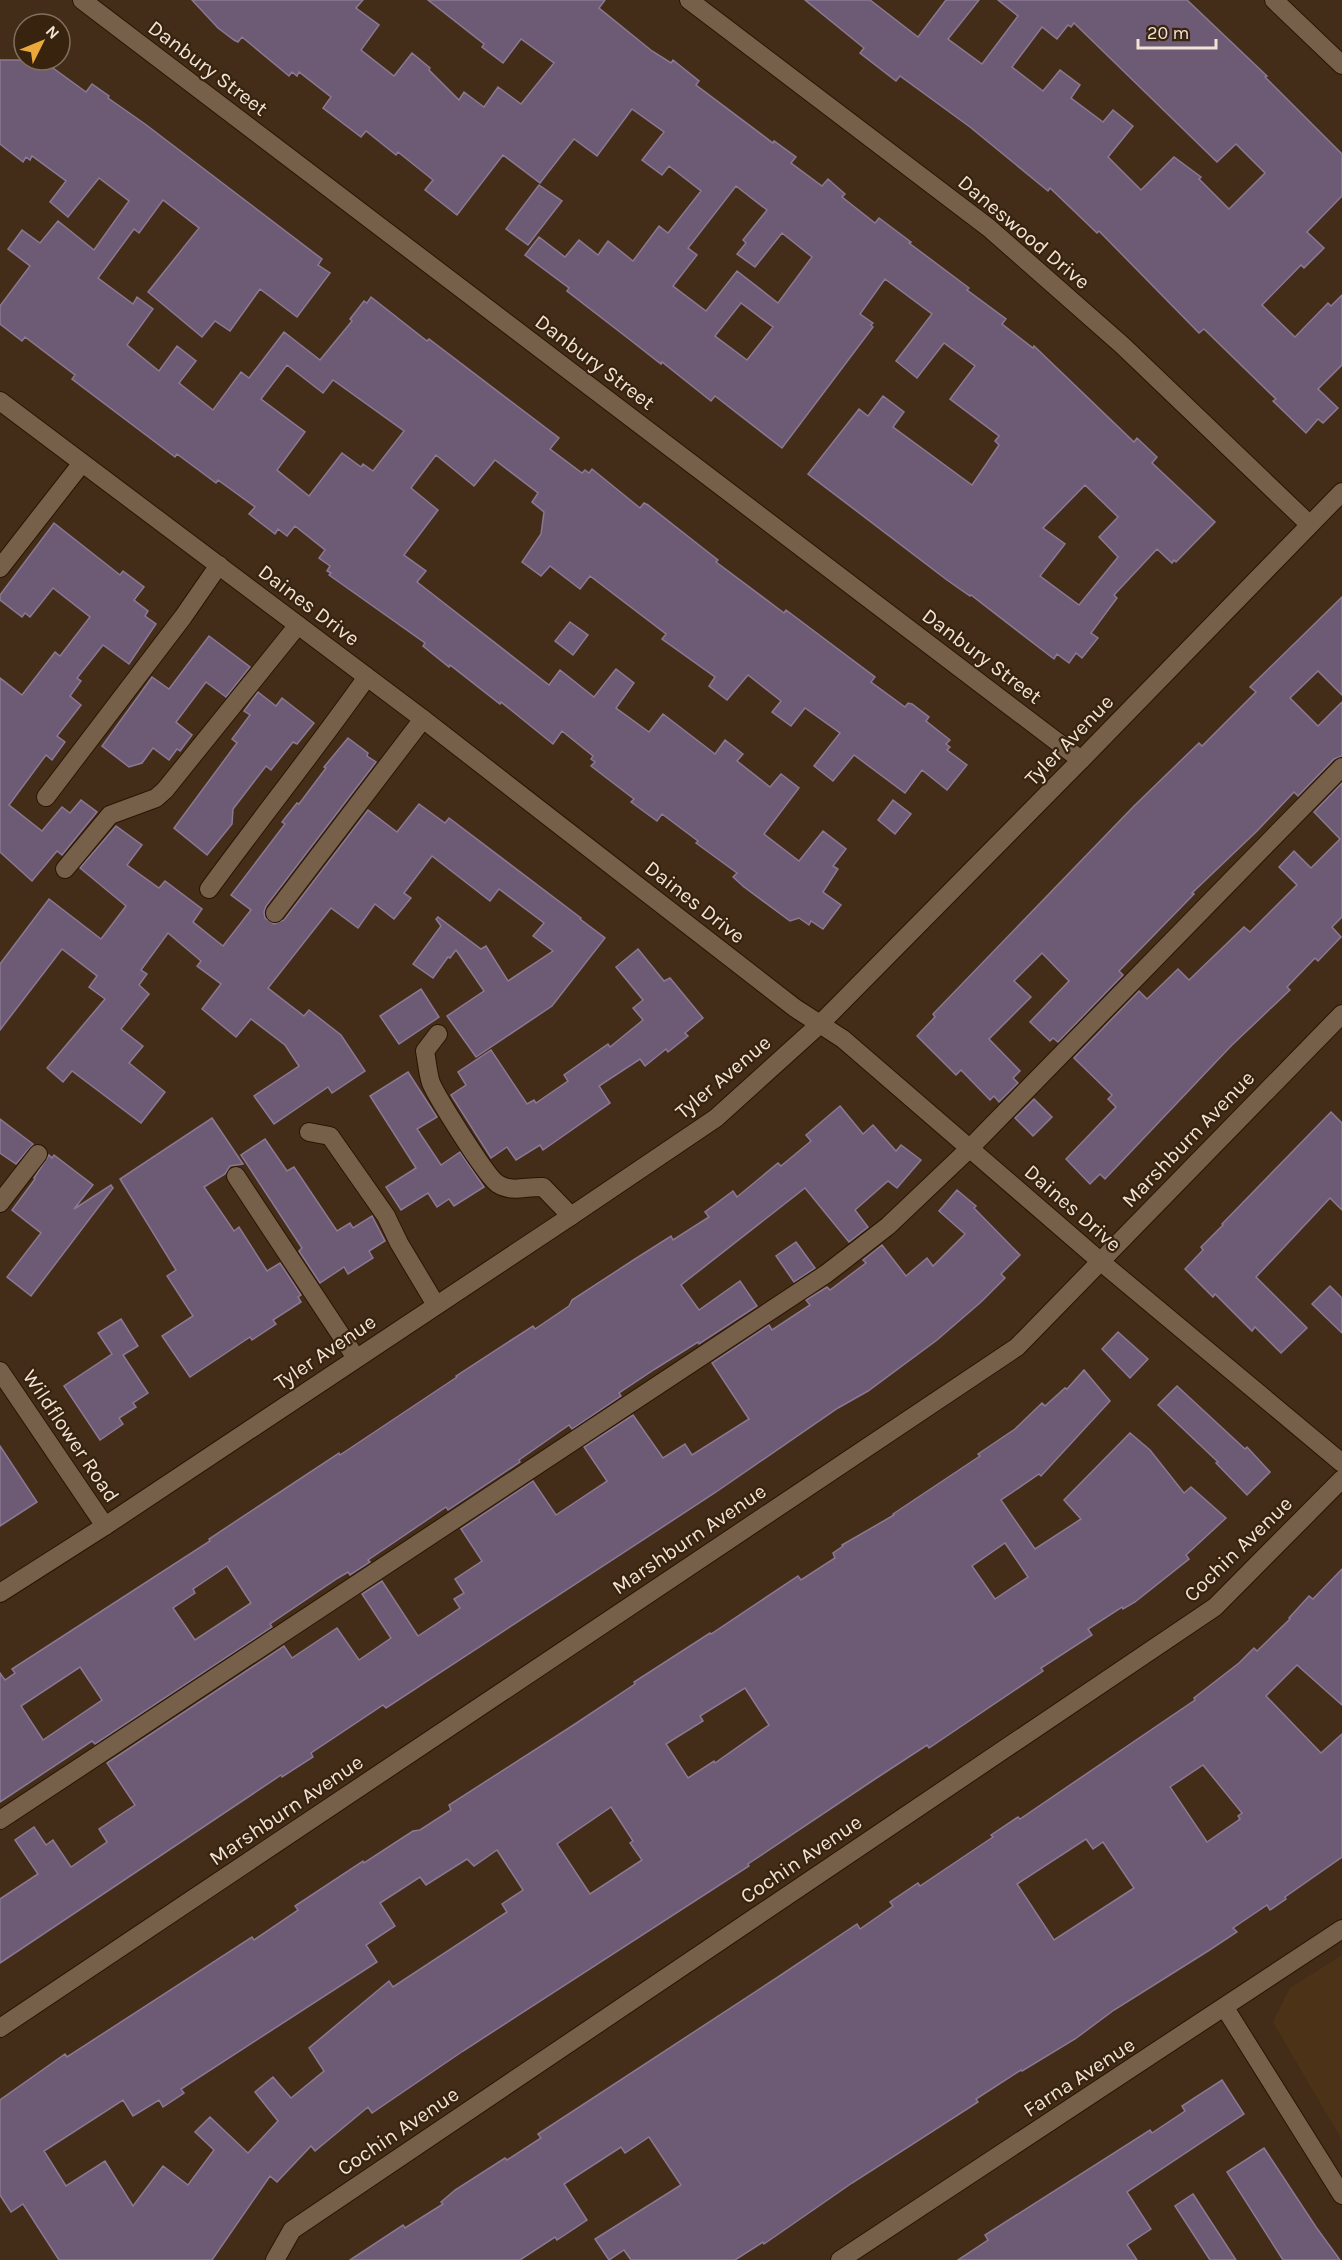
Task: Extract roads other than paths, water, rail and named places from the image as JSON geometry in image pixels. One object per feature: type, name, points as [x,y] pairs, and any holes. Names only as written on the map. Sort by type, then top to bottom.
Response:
[{"type":"street","name":"Danbury Street","points":[[82,0],[1081,760]]},
{"type":"street","name":"Daneswood Drive","points":[[689,0],[989,228],[1122,345],[1309,524]]},
{"type":"street","points":[[1274,0],[1342,65]]},
{"type":"street","name":"Daines Drive","points":[[0,401],[423,719],[795,1008],[843,1039],[1100,1261],[1342,1463]]},
{"type":"street","points":[[0,568],[82,463]]},
{"type":"street","name":"Tyler Avenue","points":[[0,1593],[105,1526],[716,1118],[820,1024],[1342,492]]},
{"type":"street","points":[[46,797],[219,566]]},
{"type":"street","points":[[65,869],[110,815],[156,798],[165,790],[298,625]]},
{"type":"street","points":[[209,889],[367,677]]},
{"type":"street","points":[[274,913],[423,719]]},
{"type":"street","points":[[0,1820],[826,1274],[888,1226],[969,1149],[1342,767]]},
{"type":"street","name":"Marshburn Avenue","points":[[0,2028],[1017,1347],[1342,1014]]},
{"type":"street","points":[[438,1034],[425,1052],[432,1084],[468,1145],[489,1174],[496,1183],[513,1190],[532,1186],[543,1187],[572,1216]]},
{"type":"street","points":[[309,1132],[330,1136],[386,1216],[399,1243],[436,1305]]},
{"type":"street","points":[[0,1203],[38,1154]]},
{"type":"street","points":[[236,1176],[356,1358]]},
{"type":"street","name":"Wildflower Road","points":[[0,1371],[105,1526]]},
{"type":"street","name":"Cochin Avenue","points":[[275,2260],[292,2230],[1215,1607],[1342,1479]]},
{"type":"street","name":"Farna Avenue","points":[[840,2260],[1226,2008],[1342,1929]]},
{"type":"street","points":[[1226,2008],[1342,2195]]}]
